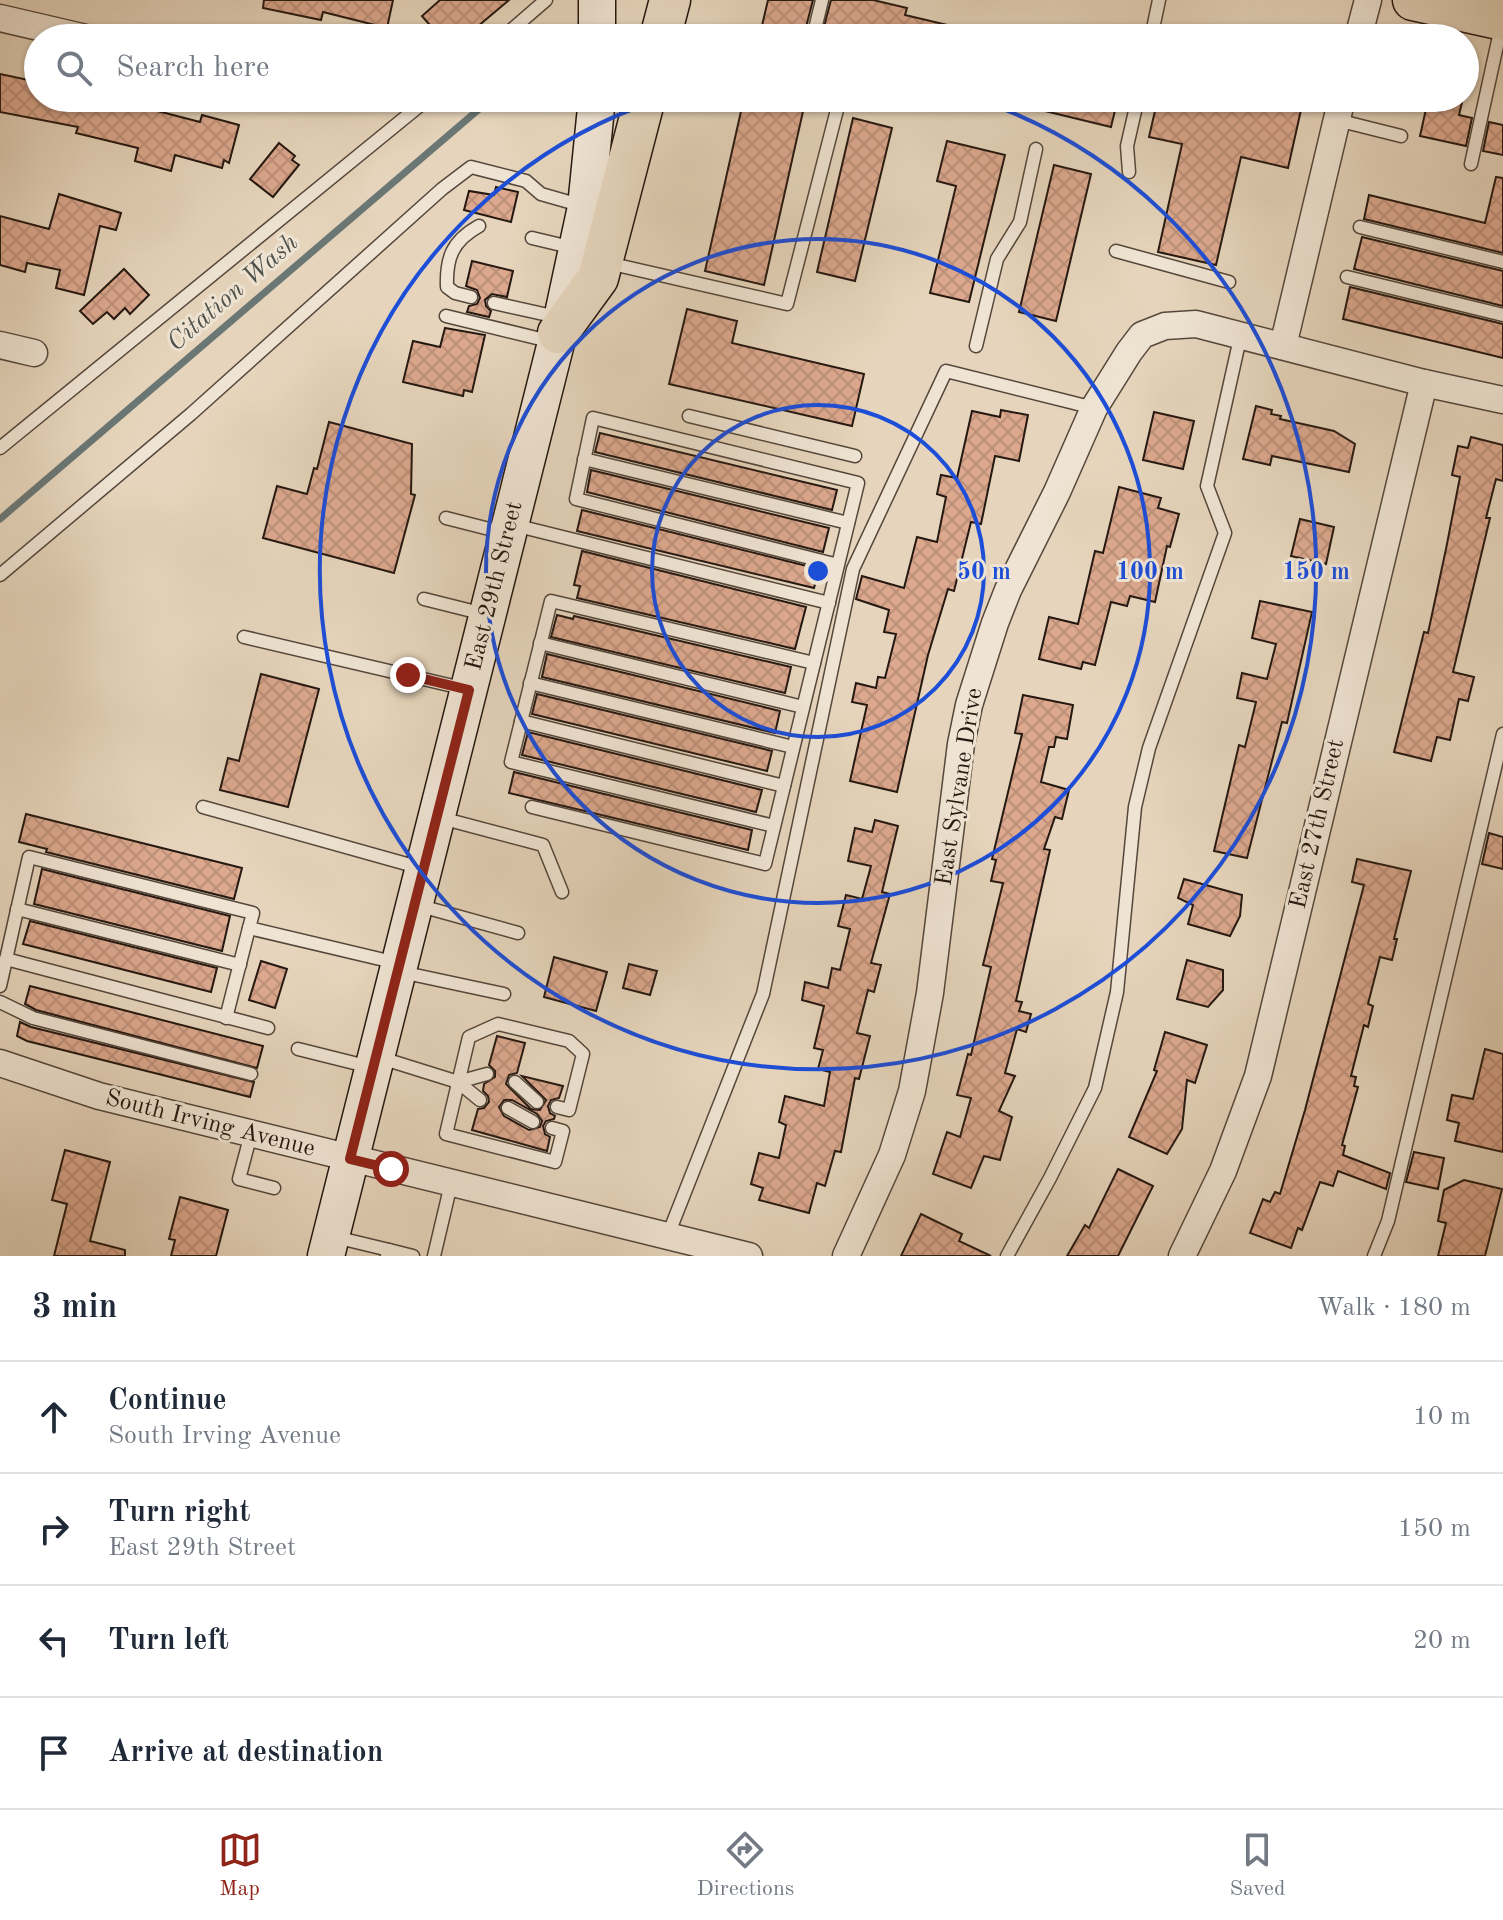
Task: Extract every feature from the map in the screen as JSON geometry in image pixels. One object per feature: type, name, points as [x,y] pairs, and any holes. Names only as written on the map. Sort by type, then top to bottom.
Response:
[{"type":"main road","points":[[664,24],[670,0]]},
{"type":"main road","points":[[1413,0],[1503,20]]},
{"type":"main road","points":[[559,332],[598,278],[590,255],[640,112]]},
{"type":"street","points":[[597,0],[597,24]]},
{"type":"street","points":[[1362,24],[1368,0]]},
{"type":"street","points":[[0,18],[26,24]]},
{"type":"street","points":[[590,255],[586,207],[596,112]]},
{"type":"street","points":[[1283,346],[1339,112]]},
{"type":"street","name":"East Sylvane Drive","points":[[846,1256],[892,1155],[912,1091],[930,993],[961,744],[982,660],[1008,590],[1057,492],[1094,408],[1142,335],[1165,326],[1182,324],[1241,334]]},
{"type":"street","name":"East 29th Street","points":[[328,1246],[559,332]]},
{"type":"street","points":[[1241,334],[1424,383],[1503,400]]},
{"type":"street","points":[[0,345],[34,353]]},
{"type":"street","name":"East 27th Street","points":[[1182,1256],[1223,1171],[1258,1076],[1424,383]]},
{"type":"street","name":"South Irving Avenue","points":[[0,1063],[99,1096],[749,1256]]},
{"type":"lane","points":[[518,24],[546,0]]},
{"type":"lane","points":[[816,24],[822,0]]},
{"type":"lane","points":[[1154,24],[1159,0]]},
{"type":"lane","points":[[1471,164],[1503,20]]},
{"type":"lane","points":[[0,448],[412,112]]},
{"type":"lane","points":[[532,238],[787,304],[836,112]]},
{"type":"lane","points":[[1129,172],[1127,146],[1135,112]]},
{"type":"lane","points":[[1347,112],[1401,136]]},
{"type":"lane","points":[[976,346],[997,259],[1020,222],[1036,149]]},
{"type":"lane","points":[[0,575],[191,414],[471,167],[526,181],[541,194],[586,207]]},
{"type":"lane","points":[[471,297],[455,293],[447,287],[446,267],[450,250],[465,234],[479,226]]},
{"type":"lane","points":[[1360,227],[1503,262]]},
{"type":"lane","points":[[1116,251],[1229,282]]},
{"type":"lane","points":[[1347,277],[1503,315]]},
{"type":"lane","points":[[494,303],[559,332]]},
{"type":"lane","points":[[446,316],[559,332]]},
{"type":"lane","points":[[1007,1256],[1095,1088],[1117,992],[1135,807],[1149,748],[1225,533],[1207,486],[1241,334]]},
{"type":"lane","points":[[668,1235],[763,994],[853,569],[946,371],[1094,408]]},
{"type":"lane","points":[[689,416],[855,456]]},
{"type":"lane","points":[[532,807],[765,864],[793,747],[829,603],[858,483],[593,418],[576,499],[838,565]]},
{"type":"lane","points":[[584,459],[848,523]]},
{"type":"lane","points":[[446,518],[509,529],[829,603]]},
{"type":"lane","points":[[424,599],[487,615]]},
{"type":"lane","points":[[774,826],[511,762],[530,683],[551,601],[814,663]]},
{"type":"lane","points":[[244,637],[469,690]]},
{"type":"lane","points":[[540,643],[803,707]]},
{"type":"lane","points":[[530,683],[793,747]]},
{"type":"lane","points":[[521,721],[784,786]]},
{"type":"lane","points":[[1374,1256],[1388,1221],[1503,734]]},
{"type":"lane","points":[[203,807],[424,869]]},
{"type":"lane","points":[[437,817],[543,845],[562,892]]},
{"type":"lane","points":[[0,986],[29,857],[253,913],[226,1018]]},
{"type":"lane","points":[[414,904],[518,933]]},
{"type":"lane","points":[[0,915],[16,914],[240,965]]},
{"type":"lane","points":[[249,928],[504,994]]},
{"type":"lane","points":[[6,959],[268,1028]]},
{"type":"lane","points":[[0,1002],[33,1018],[251,1074]]},
{"type":"lane","points":[[498,1024],[569,1041],[583,1054],[563,1109],[555,1162],[446,1134],[458,1082],[469,1037],[498,1024]]},
{"type":"lane","points":[[298,1049],[375,1062],[458,1082],[480,1100]]},
{"type":"lane","points":[[458,1082],[487,1074]]},
{"type":"lane","points":[[515,1082],[537,1102]]},
{"type":"lane","points":[[508,1108],[533,1122]]},
{"type":"lane","points":[[251,1134],[239,1179],[274,1188]]},
{"type":"lane","points":[[434,1256],[451,1184]]},
{"type":"lane","points":[[328,1246],[413,1256]]},
{"type":"building","points":[[264,0],[393,0],[388,24],[371,24],[323,12],[321,20],[263,8]]},
{"type":"building","points":[[440,0],[509,0],[481,24],[429,24],[422,16]]},
{"type":"building","points":[[768,0],[813,0],[807,24],[762,24]]},
{"type":"building","points":[[831,0],[873,0],[907,8],[905,15],[943,24],[825,24]]},
{"type":"building","points":[[0,74],[24,79],[24,112],[162,112],[200,122],[202,115],[239,125],[229,163],[224,160],[222,168],[175,155],[171,171],[135,161],[138,148],[76,133],[78,127],[0,112]]},
{"type":"building","points":[[741,112],[803,112],[764,285],[705,271]]},
{"type":"building","points":[[1049,112],[1115,112],[1111,127]]},
{"type":"building","points":[[1155,112],[1301,112],[1288,168],[1241,157],[1216,265],[1158,252],[1182,144],[1149,137]]},
{"type":"building","points":[[1425,112],[1460,112],[1459,115],[1472,118],[1466,146],[1420,136]]},
{"type":"building","points":[[853,118],[892,128],[855,281],[817,272]]},
{"type":"building","points":[[1489,122],[1503,125],[1503,155],[1483,151]]},
{"type":"building","points":[[947,141],[1005,155],[969,302],[930,293],[956,186],[937,181]]},
{"type":"building","points":[[279,143],[295,156],[292,160],[299,165],[273,197],[250,179]]},
{"type":"building","points":[[1054,165],[1091,174],[1056,321],[1019,312]]},
{"type":"building","points":[[1496,177],[1503,178],[1503,253],[1364,219],[1369,195],[1485,223]]},
{"type":"building","points":[[496,187],[518,192],[511,222],[464,210],[469,191],[494,195]]},
{"type":"building","points":[[59,194],[121,213],[116,230],[100,226],[84,295],[56,288],[60,270],[27,263],[25,272],[0,265],[0,216],[49,229]]},
{"type":"building","points":[[1362,237],[1503,271],[1503,306],[1354,269]]},
{"type":"building","points":[[472,261],[513,271],[507,297],[492,294],[485,300],[491,311],[489,317],[467,312],[469,306],[477,304],[480,298],[477,290],[466,286]]},
{"type":"building","points":[[124,269],[149,295],[130,314],[125,308],[114,319],[107,312],[93,324],[80,311]]},
{"type":"building","points":[[1350,287],[1503,324],[1503,358],[1343,319]]},
{"type":"building","points":[[687,309],[737,321],[732,343],[864,374],[852,426],[669,384]]},
{"type":"building","points":[[445,328],[485,335],[472,392],[464,390],[463,396],[403,382],[413,341],[440,347]]},
{"type":"building","points":[[1256,406],[1272,410],[1271,414],[1281,416],[1280,419],[1334,431],[1355,444],[1349,472],[1272,456],[1270,465],[1243,459]]},
{"type":"building","points":[[1001,410],[1028,415],[1019,461],[995,456],[981,524],[971,522],[954,591],[948,589],[928,655],[897,792],[850,781],[867,705],[852,702],[856,683],[876,688],[878,677],[885,678],[896,634],[884,632],[889,610],[856,599],[862,576],[904,588],[917,537],[937,542],[946,497],[937,494],[941,475],[957,478],[972,411],[1000,417]]},
{"type":"building","points":[[1154,412],[1194,421],[1183,469],[1143,460]]},
{"type":"building","points":[[329,422],[412,444],[411,494],[415,495],[394,573],[263,538],[277,486],[307,494]]},
{"type":"building","points":[[600,433],[837,490],[832,510],[595,452]]},
{"type":"building","points":[[1471,437],[1503,445],[1503,481],[1496,479],[1486,518],[1490,518],[1453,672],[1474,677],[1468,701],[1459,699],[1450,740],[1437,737],[1431,761],[1394,752],[1424,632],[1428,633],[1446,549],[1460,477],[1452,475],[1458,446],[1468,448]]},
{"type":"building","points":[[591,470],[829,528],[823,552],[587,492]]},
{"type":"building","points":[[1119,487],[1161,498],[1158,508],[1179,514],[1170,547],[1167,546],[1155,602],[1130,596],[1127,606],[1111,602],[1095,665],[1083,662],[1081,669],[1039,659],[1049,617],[1078,624],[1095,551],[1103,553]]},
{"type":"building","points":[[582,510],[819,569],[814,588],[577,531]]},
{"type":"building","points":[[1300,519],[1334,527],[1326,564],[1291,556]]},
{"type":"building","points":[[582,551],[806,607],[795,649],[577,598],[580,586],[574,585]]},
{"type":"building","points":[[1260,601],[1312,612],[1287,723],[1282,722],[1247,858],[1214,851],[1239,745],[1245,747],[1256,702],[1237,698],[1242,673],[1267,679],[1276,644],[1252,638]]},
{"type":"building","points":[[557,615],[573,619],[574,616],[791,667],[785,693],[551,637]]},
{"type":"building","points":[[547,654],[780,711],[775,733],[542,677]]},
{"type":"building","points":[[261,674],[319,689],[288,807],[220,790],[228,758],[239,761]]},
{"type":"building","points":[[537,694],[772,751],[767,771],[532,714]]},
{"type":"building","points":[[1023,695],[1073,705],[1067,739],[1056,737],[1054,747],[1049,747],[1041,782],[1069,790],[1062,819],[1055,817],[1044,849],[1050,850],[1016,1001],[1022,1002],[1019,1011],[1031,1014],[1026,1032],[1017,1029],[1005,1073],[1015,1076],[999,1111],[1012,1117],[1000,1160],[984,1156],[971,1188],[933,1174],[947,1132],[960,1137],[971,1098],[957,1095],[968,1054],[971,1055],[991,967],[983,965],[1003,883],[991,881],[996,860],[992,859],[1022,734],[1015,733]]},
{"type":"building","points":[[528,732],[762,790],[756,812],[522,755]]},
{"type":"building","points":[[514,772],[752,830],[748,850],[509,793]]},
{"type":"building","points":[[26,814],[242,868],[234,899],[46,852],[47,849],[19,842]]},
{"type":"building","points":[[875,820],[898,826],[882,892],[890,894],[871,963],[881,965],[874,992],[868,990],[857,1033],[870,1036],[859,1079],[855,1078],[841,1152],[835,1151],[825,1186],[817,1183],[809,1213],[759,1200],[763,1188],[751,1184],[759,1153],[779,1158],[786,1125],[779,1122],[785,1096],[824,1106],[830,1072],[818,1069],[823,1050],[814,1048],[824,1006],[802,1000],[805,982],[828,988],[832,968],[840,970],[850,929],[838,926],[846,895],[862,899],[871,866],[848,861],[855,828],[872,832]]},
{"type":"building","points":[[1489,833],[1503,837],[1503,869],[1482,864]]},
{"type":"building","points":[[1357,859],[1411,871],[1394,939],[1397,939],[1392,960],[1380,957],[1368,1004],[1373,1006],[1368,1027],[1364,1025],[1351,1076],[1356,1077],[1354,1086],[1358,1087],[1342,1145],[1345,1146],[1343,1155],[1390,1173],[1386,1189],[1338,1171],[1333,1186],[1320,1182],[1302,1230],[1298,1228],[1291,1248],[1250,1233],[1263,1199],[1270,1202],[1275,1192],[1280,1194],[1305,1110],[1364,885],[1352,882]]},
{"type":"building","points":[[42,869],[230,916],[222,951],[34,904]]},
{"type":"building","points":[[1184,879],[1242,895],[1240,916],[1230,936],[1188,924],[1193,905],[1178,898]]},
{"type":"building","points":[[30,921],[217,968],[211,992],[23,944]]},
{"type":"building","points":[[554,957],[607,972],[596,1011],[544,997]]},
{"type":"building","points":[[1187,960],[1223,970],[1223,990],[1208,1007],[1177,999]]},
{"type":"building","points":[[261,961],[287,969],[275,1008],[249,1000]]},
{"type":"building","points":[[629,964],[657,971],[650,995],[623,988]]},
{"type":"building","points":[[30,986],[263,1046],[257,1068],[36,1010],[25,1004]]},
{"type":"building","points":[[20,1022],[254,1082],[250,1097],[27,1041],[17,1036]]},
{"type":"building","points":[[1165,1032],[1207,1045],[1195,1083],[1187,1080],[1182,1129],[1167,1154],[1129,1137],[1157,1071],[1154,1070]]},
{"type":"building","points":[[497,1036],[525,1043],[517,1073],[509,1075],[506,1084],[531,1109],[540,1110],[546,1100],[522,1076],[563,1086],[559,1098],[551,1100],[548,1106],[554,1119],[546,1121],[543,1126],[545,1134],[550,1137],[547,1151],[472,1130],[478,1109],[489,1102],[483,1091],[484,1084],[495,1077],[495,1071],[489,1065]],"holes":[[[504,1100],[512,1100],[537,1114],[542,1121],[540,1127],[529,1130],[504,1116],[499,1107]]]},
{"type":"building","points":[[1485,1049],[1503,1054],[1503,1152],[1455,1141],[1459,1123],[1447,1120],[1452,1095],[1473,1099]]},
{"type":"building","points":[[65,1150],[110,1162],[90,1241],[125,1250],[125,1256],[54,1256],[67,1204],[52,1200]]},
{"type":"building","points":[[1414,1152],[1444,1158],[1438,1189],[1406,1182]]},
{"type":"building","points":[[1118,1169],[1153,1186],[1118,1256],[1067,1256],[1085,1225],[1089,1228]]},
{"type":"building","points":[[1464,1180],[1502,1189],[1485,1256],[1438,1256],[1446,1223],[1438,1221],[1444,1190]]},
{"type":"building","points":[[180,1197],[228,1210],[216,1256],[171,1256],[175,1240],[169,1239]]},
{"type":"building","points":[[921,1214],[962,1234],[959,1241],[991,1256],[901,1256]]},
{"type":"waterway","name":"Citation Wash","points":[[0,519],[476,112]]},
{"type":"route","points":[[391,1169],[350,1159],[469,690],[408,675]]}]
